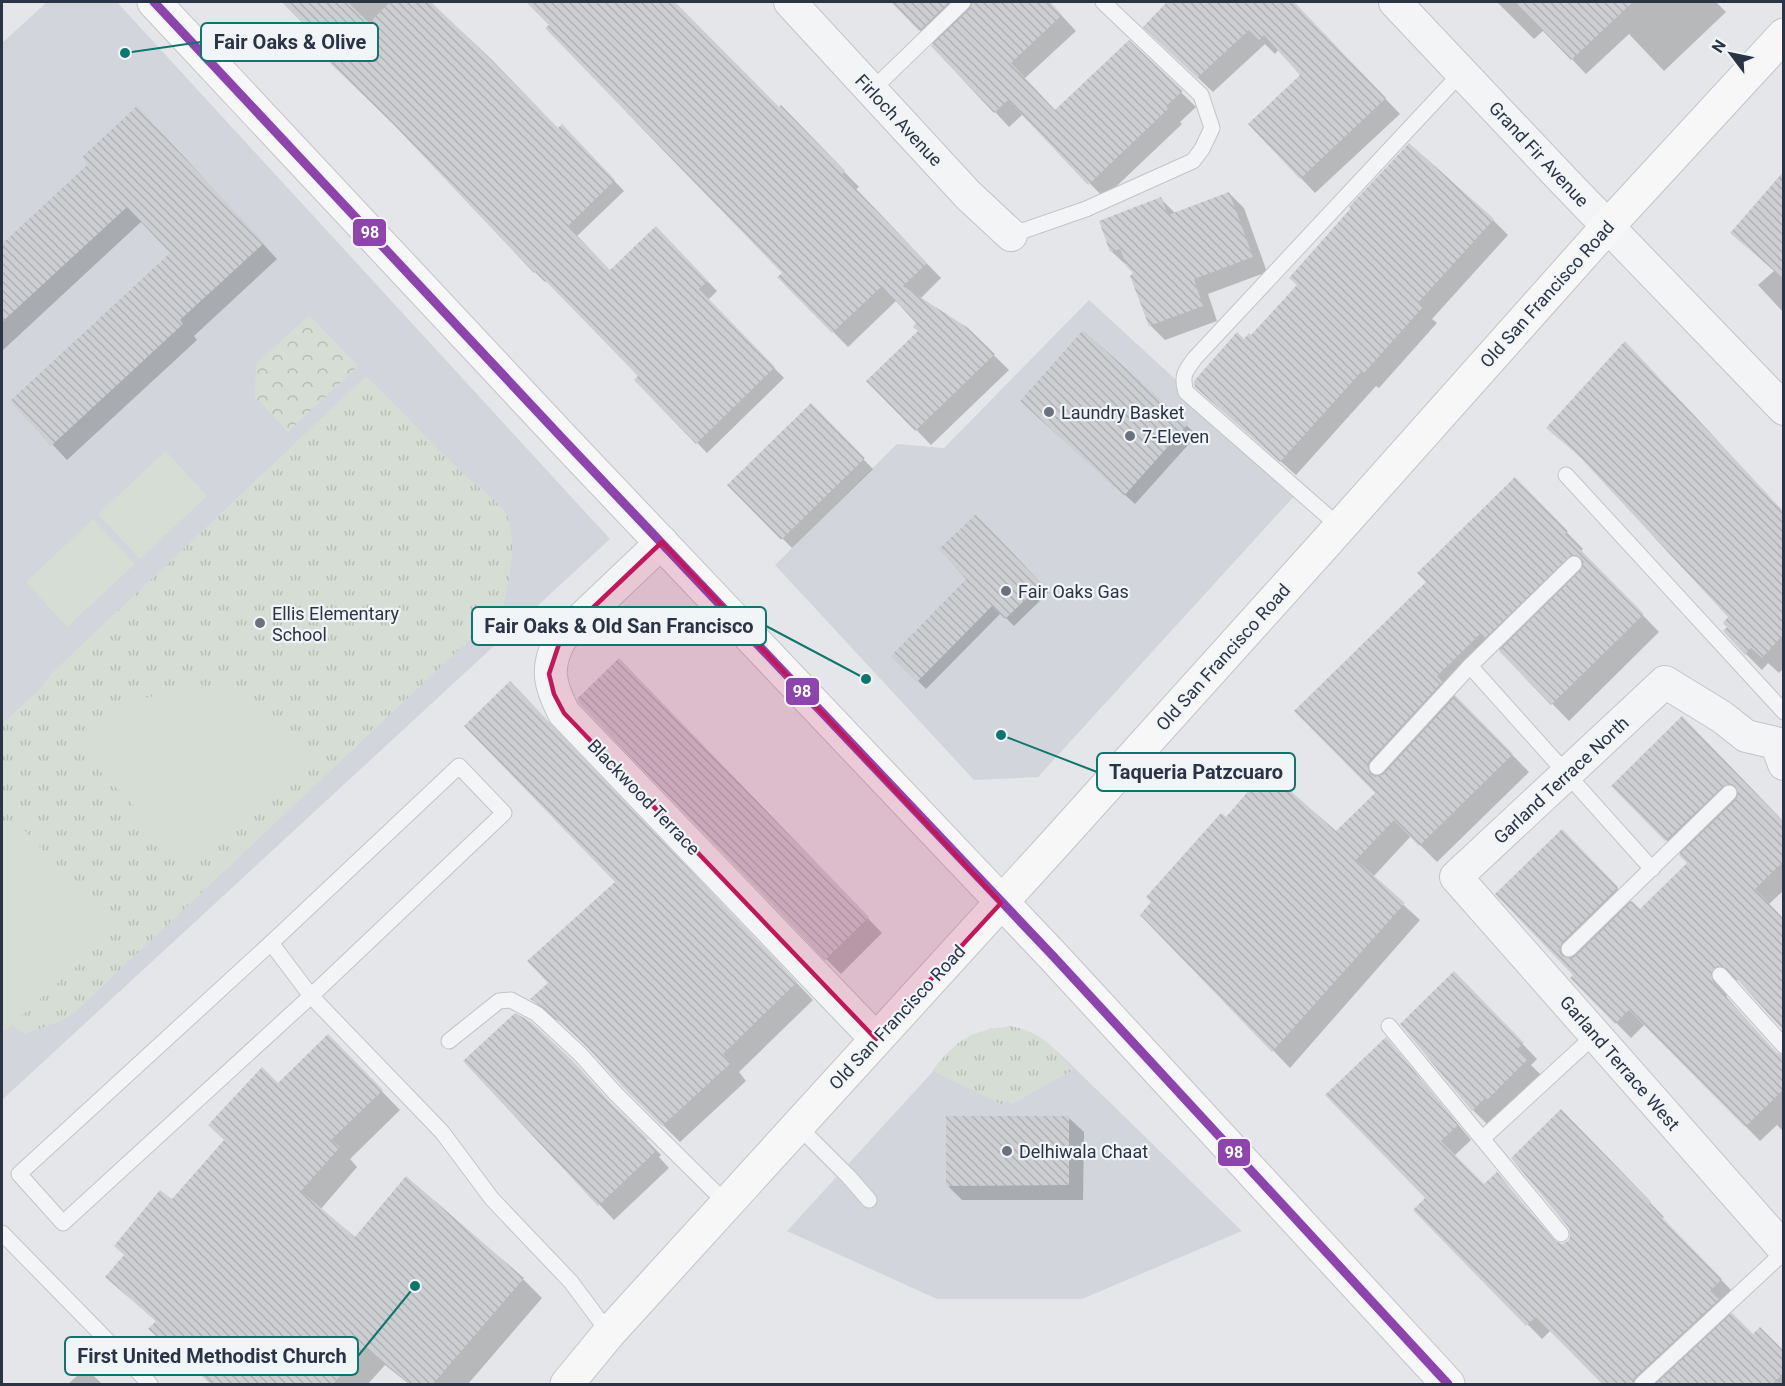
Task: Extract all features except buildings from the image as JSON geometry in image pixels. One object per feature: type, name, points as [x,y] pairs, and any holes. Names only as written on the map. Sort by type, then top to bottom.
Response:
[{"type":"main road","points":[[154,2],[1053,956],[1448,1384]]},
{"type":"main road","name":"Old San Francisco Road","points":[[567,1384],[609,1333],[1001,903],[1608,226],[1784,35]]},
{"type":"street","name":"Firloch Avenue","points":[[790,2],[968,195],[1011,235]]},
{"type":"street","name":"Grand Fir Avenue","points":[[1395,2],[1784,410]]},
{"type":"street","name":"Blackwood Terrace","points":[[662,542],[561,638],[553,652],[549,674],[554,694],[564,713],[876,1040]]},
{"type":"street","name":"Garland Terrace North","points":[[1456,877],[1665,682],[1722,717],[1746,736],[1781,748]]},
{"type":"street","name":"Garland Terrace West","points":[[1456,877],[1784,1250]]},
{"type":"lane","points":[[872,90],[963,2]]},
{"type":"lane","points":[[1011,235],[1086,209],[1192,161],[1202,149],[1212,128],[1201,95],[1103,2]]},
{"type":"lane","points":[[1340,527],[1186,392],[1182,379],[1185,370],[1462,72]]},
{"type":"lane","points":[[1566,475],[1784,712]]},
{"type":"lane","points":[[1377,767],[1470,666],[1574,564]]},
{"type":"lane","points":[[1470,666],[1652,869]]},
{"type":"lane","points":[[459,766],[504,813],[311,996],[63,1223],[19,1174],[271,943],[459,766]]},
{"type":"lane","points":[[1569,949],[1729,793]]},
{"type":"lane","points":[[271,943],[311,996],[441,1132],[492,1199],[571,1282],[609,1333]]},
{"type":"lane","points":[[1720,975],[1784,1046]]},
{"type":"lane","points":[[449,1041],[498,1001],[511,1000],[537,1014],[580,1054],[616,1094],[727,1204]]},
{"type":"lane","points":[[1389,1026],[1484,1138],[1561,1234]]},
{"type":"lane","points":[[1484,1138],[1595,1035]]},
{"type":"lane","points":[[798,1126],[869,1200]]},
{"type":"lane","points":[[2,1233],[150,1384]]},
{"type":"lane","points":[[1642,1384],[1784,1250]]},
{"type":"highlighted area","points":[[662,542],[1001,903],[876,1039],[564,713],[554,694],[549,674],[561,638]]},
{"type":"shaded area","name":"Ellis Elementary School","points":[[47,2],[117,2],[610,539],[2,1100],[2,43]]},
{"type":"shaded area","points":[[1089,300],[1298,492],[1038,777],[974,780],[775,565],[897,444],[944,448]]},
{"type":"shaded area","points":[[991,1028],[1057,1051],[1242,1231],[1082,1299],[937,1299],[787,1231],[958,1044]]},
{"type":"green space","points":[[309,315],[358,366],[288,432],[255,397],[256,364]]},
{"type":"green space","points":[[366,376],[453,464],[496,502],[508,518],[512,552],[503,608],[75,1012],[61,1021],[24,1034],[2,1018],[2,724],[40,689],[51,674]]},
{"type":"green space","points":[[166,451],[207,496],[140,559],[98,514]]},
{"type":"green space","points":[[93,519],[135,564],[67,627],[26,582]]},
{"type":"green space","points":[[198,684],[257,701],[308,754],[187,861],[79,749],[139,700]]},
{"type":"green space","points":[[15,820],[116,930],[5,1031],[2,1028],[2,831]]},
{"type":"green space","points":[[1010,1026],[1021,1028],[1038,1036],[1073,1070],[1012,1104],[1008,1101],[1001,1104],[932,1071],[965,1038],[984,1031]]},
{"type":"transit line","name":"98","points":[[154,2],[562,438],[1053,956],[1448,1384]]},
{"type":"place","name":"Fair Oaks & Olive","points":[[125,53]]},
{"type":"place","name":"Laundry Basket","points":[[1049,412]]},
{"type":"place","name":"7-Eleven","points":[[1130,436]]},
{"type":"place","name":"Fair Oaks Gas","points":[[1006,591]]},
{"type":"place","name":"Ellis Elementary School","points":[[260,623]]},
{"type":"place","name":"Fair Oaks & Old San Francisco","points":[[866,679]]},
{"type":"place","name":"Taqueria Patzcuaro","points":[[1001,735]]},
{"type":"place","name":"Delhiwala Chaat","points":[[1007,1151]]},
{"type":"place","name":"First United Methodist Church","points":[[415,1286]]}]
